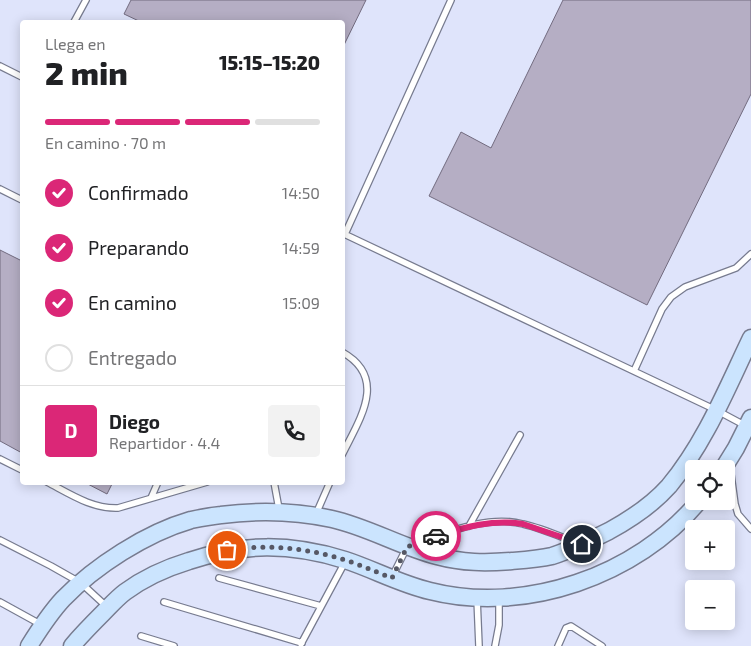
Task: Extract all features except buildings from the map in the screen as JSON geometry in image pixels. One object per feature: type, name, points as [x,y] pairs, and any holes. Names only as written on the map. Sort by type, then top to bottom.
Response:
[{"type":"street","points":[[29,646],[42,625],[62,600],[101,567],[151,536],[191,520],[250,512],[279,512],[315,516],[334,519],[407,547],[454,560],[470,562],[489,563],[529,560],[552,556],[582,544],[636,516],[668,486],[699,442],[751,338]]},
{"type":"street","points":[[728,460],[749,422]]},
{"type":"street","points":[[72,646],[123,593],[172,566],[212,553],[242,548],[292,548],[346,560],[429,591],[477,598],[499,597],[547,592],[600,574],[636,556],[677,525],[691,510]]},
{"type":"lane","points":[[75,20],[86,0]]},
{"type":"lane","points":[[345,232],[451,0]]},
{"type":"lane","points":[[0,66],[20,76]]},
{"type":"lane","points":[[0,189],[20,199]]},
{"type":"lane","points":[[345,234],[716,410],[749,422]]},
{"type":"lane","points":[[634,371],[662,309],[671,297],[685,287],[736,268],[751,254]]},
{"type":"lane","points":[[345,354],[360,366],[367,385],[368,394],[366,404],[345,449]]},
{"type":"lane","points":[[469,526],[520,435]]},
{"type":"lane","points":[[0,459],[20,469]]},
{"type":"lane","points":[[53,485],[90,504],[109,508],[118,508],[196,485]]},
{"type":"lane","points":[[151,498],[157,485]]},
{"type":"lane","points":[[274,485],[279,512]]},
{"type":"lane","points":[[315,516],[329,485]]},
{"type":"lane","points":[[735,504],[738,514],[751,529]]},
{"type":"lane","points":[[392,578],[407,547],[469,526],[490,522],[513,522],[530,526],[582,544]]},
{"type":"lane","points":[[0,540],[81,583],[108,608]]},
{"type":"lane","points":[[164,602],[301,644],[346,560]]},
{"type":"lane","points":[[219,578],[321,606]]},
{"type":"lane","points":[[495,646],[499,625],[499,597]]},
{"type":"lane","points":[[477,598],[479,646]]},
{"type":"lane","points":[[0,602],[42,625]]},
{"type":"lane","points":[[558,646],[566,628],[569,626],[593,643],[602,646]]},
{"type":"lane","points":[[142,636],[174,646]]},
{"type":"way so far","points":[[227,550],[266,547],[292,548],[346,560],[392,578],[407,547],[436,536]]},
{"type":"route","points":[[436,536],[490,522],[513,522],[582,544]]}]
